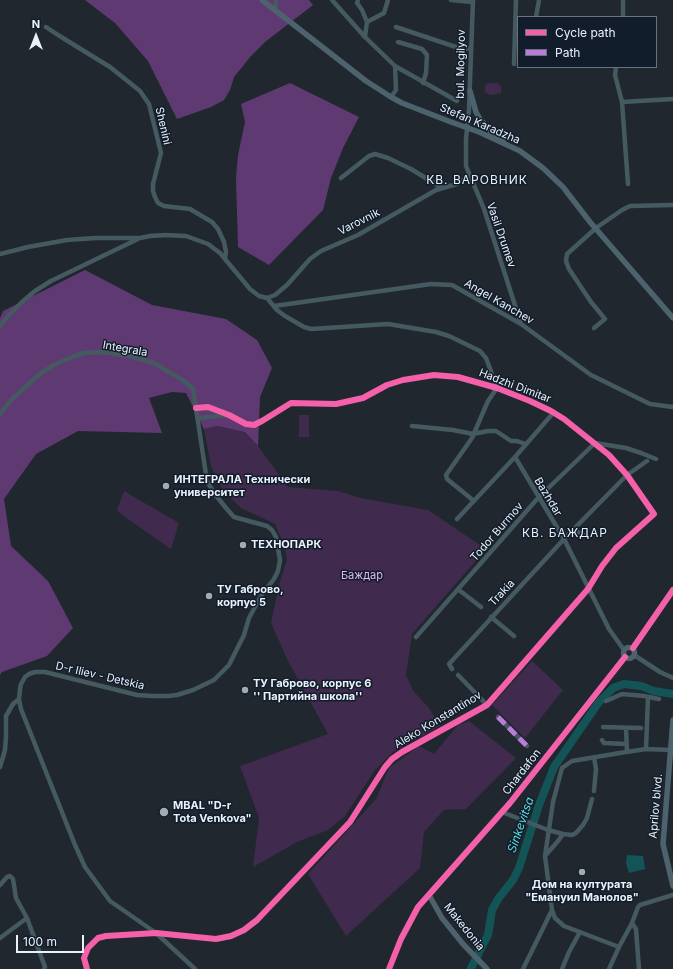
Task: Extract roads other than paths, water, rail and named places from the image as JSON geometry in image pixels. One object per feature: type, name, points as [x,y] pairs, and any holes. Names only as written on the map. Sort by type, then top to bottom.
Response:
[{"type":"main road","points":[[256,0],[302,30]]},
{"type":"main road","points":[[262,0],[302,30]]},
{"type":"main road","name":"Stefan Karadzha","points":[[302,30],[366,81],[391,98],[468,128],[520,151],[543,168],[563,187],[673,318]]},
{"type":"main road","points":[[470,91],[476,112],[484,124],[492,132],[520,151]]},
{"type":"main road","points":[[633,648],[627,648],[624,650],[623,654],[625,657],[630,658],[634,655],[633,648],[672,594]]},
{"type":"main road","name":"Chardafon","points":[[429,895],[502,812],[625,657]]},
{"type":"main road","name":"Aprilov blvd.","points":[[673,720],[663,844],[673,886]]},
{"type":"main road","name":"Makedonia","points":[[429,895],[442,918],[469,951],[485,967]]},
{"type":"street","points":[[276,0],[276,10]]},
{"type":"street","points":[[332,0],[365,37],[395,66],[456,101]]},
{"type":"street","points":[[358,0],[357,4],[362,10],[367,22],[365,37]]},
{"type":"street","points":[[367,22],[384,13],[388,0]]},
{"type":"street","points":[[451,0],[472,1]]},
{"type":"street","points":[[514,64],[516,0]]},
{"type":"street","points":[[536,16],[539,0]]},
{"type":"street","points":[[623,0],[623,16]]},
{"type":"street","name":"bul. Mogilyov","points":[[468,128],[472,1]]},
{"type":"street","name":"Shenini","points":[[46,27],[121,74],[140,91],[149,104],[161,154],[153,184],[155,197],[160,205],[190,209],[212,222],[218,228],[224,242],[226,252],[225,259]]},
{"type":"street","points":[[396,28],[462,50],[471,48]]},
{"type":"street","points":[[398,42],[422,49],[427,55],[426,73],[423,83]]},
{"type":"street","points":[[391,98],[396,90],[395,66]]},
{"type":"street","points":[[616,68],[615,75],[622,102],[628,184]]},
{"type":"street","points":[[622,102],[673,99]]},
{"type":"street","name":"Vasil Drumev","points":[[468,128],[465,153],[466,166],[484,209],[521,324]]},
{"type":"street","points":[[341,178],[369,156],[374,154],[388,158],[411,169],[442,188]]},
{"type":"street","name":"Varovnik","points":[[267,298],[275,295],[287,285],[310,259],[321,250],[358,235],[442,188],[456,184],[469,176]]},
{"type":"street","points":[[594,328],[604,319],[569,269],[566,261],[566,254],[596,228],[630,206],[673,205]]},
{"type":"street","points":[[0,254],[67,240],[96,238],[140,238],[165,235],[194,238],[214,247],[250,289],[260,296],[267,298],[281,314],[304,327],[311,329],[388,324],[427,330],[449,336],[480,351],[484,354],[496,382],[497,388],[488,400],[471,439],[446,475],[447,479],[474,501]]},
{"type":"street","points":[[0,326],[9,314],[35,291],[58,277],[140,238]]},
{"type":"street","name":"Angel Kanchev","points":[[274,306],[380,290],[437,284],[452,285],[521,324],[591,375],[650,404],[673,408]]},
{"type":"street","name":"Integrala","points":[[0,414],[12,399],[41,373],[65,360],[84,353],[103,352],[134,357],[154,363],[167,370],[190,386],[196,408]]},
{"type":"street","name":"Hadzhi Dimitar","points":[[196,408],[208,407],[229,415],[246,424],[254,425],[291,403],[324,405],[345,403],[367,397],[396,382],[434,375],[458,377],[497,388],[554,412],[609,455],[627,475],[654,514]]},
{"type":"street","name":"D-r Iliev - Detskia","points":[[195,969],[156,933],[110,901],[85,867],[30,733],[19,699],[23,680],[28,674],[35,672],[45,672],[137,695],[168,696],[187,692],[209,682],[217,677],[229,665],[244,635],[249,618],[261,596],[278,571],[280,560],[279,549],[276,536],[270,528],[234,517],[207,481],[196,408]]},
{"type":"street","points":[[457,520],[554,412]]},
{"type":"street","points":[[198,418],[229,415]]},
{"type":"street","points":[[412,426],[453,430],[473,434],[496,431],[511,441],[517,441],[525,444]]},
{"type":"street","points":[[595,443],[626,448],[641,452],[656,459]]},
{"type":"street","name":"Todor Burmov","points":[[416,637],[459,590],[538,498],[595,443]]},
{"type":"street","name":"Bazhdar","points":[[515,457],[538,498],[564,539],[609,629],[624,650]]},
{"type":"street","name":"Trakia","points":[[452,669],[448,664],[564,539],[627,475],[647,461]]},
{"type":"street","name":"Aleko Konstantinov","points":[[87,969],[84,961],[86,953],[93,942],[98,938],[118,935],[156,933],[216,939],[231,936],[244,930],[257,920],[350,822],[381,772],[392,759],[487,705],[588,588],[613,552],[654,514]]},
{"type":"street","points":[[573,530],[583,536],[584,535]]},
{"type":"street","points":[[459,590],[482,607]]},
{"type":"street","points":[[492,618],[514,636]]},
{"type":"street","points":[[634,655],[660,672],[673,678]]},
{"type":"street","points":[[458,675],[487,705]]},
{"type":"street","points":[[606,701],[622,694],[659,699]]},
{"type":"street","points":[[646,749],[648,697]]},
{"type":"street","points":[[0,767],[5,750],[6,716],[10,707],[19,699]]},
{"type":"street","points":[[498,717],[527,746]]},
{"type":"street","points":[[603,727],[641,728]]},
{"type":"street","points":[[626,728],[626,752]]},
{"type":"street","points":[[602,740],[604,743],[626,744]]},
{"type":"street","points":[[619,947],[564,926],[558,921],[552,910],[545,856],[546,829],[553,802],[562,768],[572,761],[646,749],[671,750]]},
{"type":"street","points":[[594,757],[596,769],[594,791]]},
{"type":"street","points":[[502,812],[546,829],[563,834],[574,834],[583,825],[587,818],[592,799]]},
{"type":"street","points":[[545,856],[563,834]]},
{"type":"street","points":[[0,885],[7,877],[10,876],[13,879],[16,898],[26,918],[45,967],[44,969]]},
{"type":"street","points":[[388,969],[401,939],[418,907],[429,895]]},
{"type":"street","points":[[609,969],[640,905],[673,895]]},
{"type":"street","points":[[523,969],[552,910]]},
{"type":"street","points":[[0,938],[26,918]]},
{"type":"street","points":[[632,923],[636,929],[639,969]]},
{"type":"street","points":[[562,969],[580,932]]},
{"type":"waterway","name":"Sinkevitsa","points":[[471,968],[488,935],[492,910],[498,899],[513,880],[519,868],[539,805],[554,767],[599,702],[613,688],[624,684],[641,686],[654,691],[673,694]]},
{"type":"place","name":"ИНТЕГРАЛА Технически университет","points":[[166,486]]},
{"type":"place","name":"ТЕХНОПАРК","points":[[243,545]]},
{"type":"place","name":"ТУ Габрово, корпус 5","points":[[209,596]]},
{"type":"place","name":"ТУ Габрово, корпус 6 '' Партийна школа''","points":[[245,690]]},
{"type":"place","name":"MBAL \"D-r Tota Venkova\"","points":[[164,812]]},
{"type":"place","name":"Дом на културата \"Емануил Манолов\"","points":[[582,872]]},
{"type":"district","name":"КВ. ВАРОВНИК","points":[[477,180]]},
{"type":"district","name":"КВ. БАЖДАР","points":[[565,533]]},
{"type":"park label","name":"Баждар","points":[[362,576]]}]
